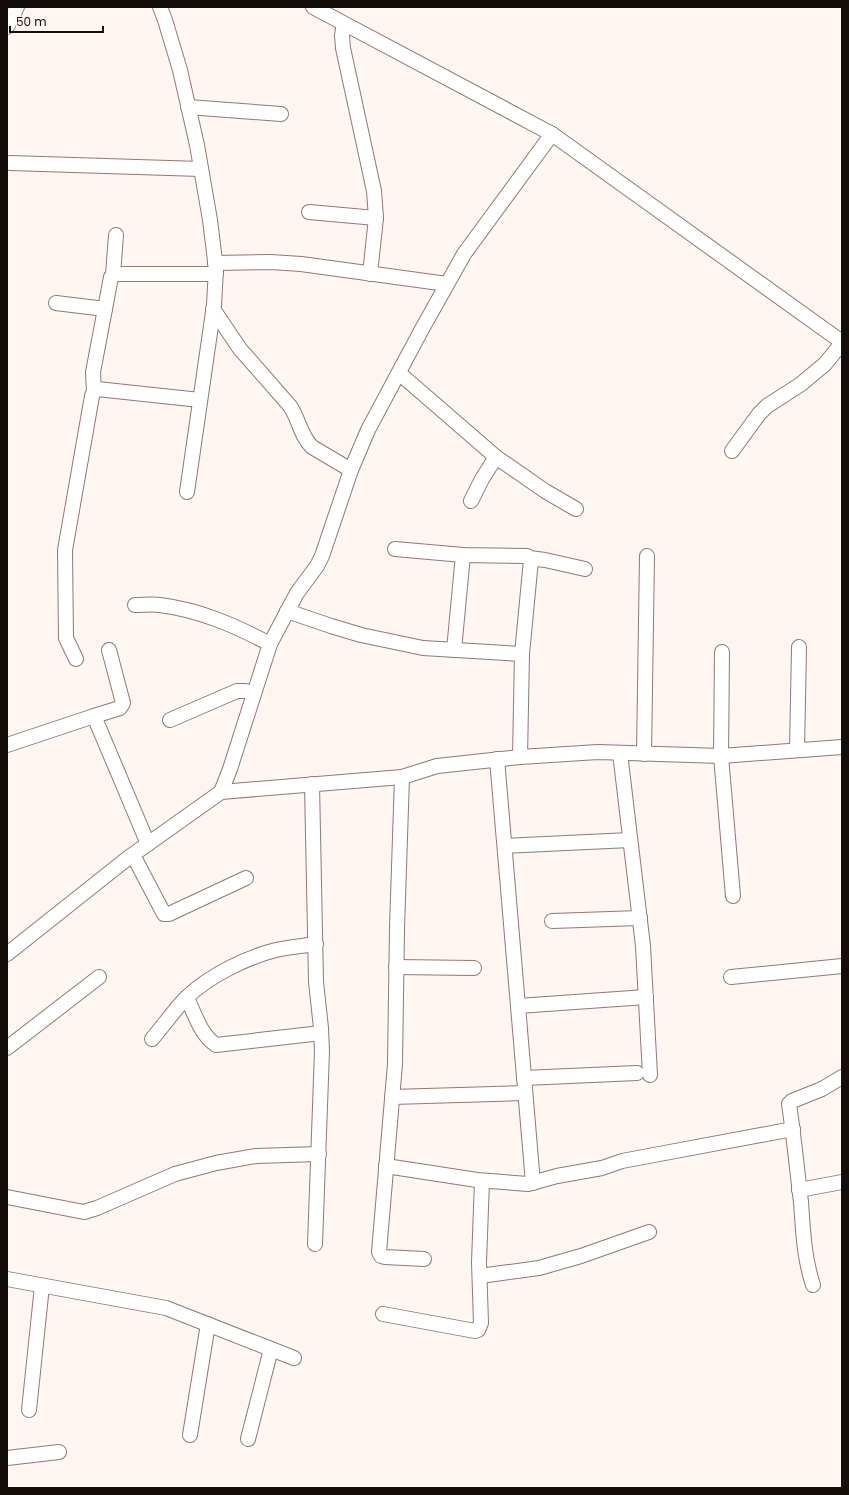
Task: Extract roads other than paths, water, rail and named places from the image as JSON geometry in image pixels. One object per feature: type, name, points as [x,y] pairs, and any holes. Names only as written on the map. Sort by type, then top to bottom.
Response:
[{"type":"street","points":[[7,27],[18,7]]},
{"type":"street","points":[[160,7],[166,20],[188,107],[210,220],[216,269],[213,309],[187,492]]},
{"type":"street","points":[[313,7],[552,134],[842,343],[825,364],[802,384],[767,406],[759,414],[732,452]]},
{"type":"street","points":[[344,24],[342,34],[343,48],[374,191],[376,218],[370,274]]},
{"type":"street","points":[[188,107],[281,114]]},
{"type":"street","points":[[221,792],[230,769],[270,644],[297,592],[317,566],[322,556],[351,470],[368,430],[464,254],[552,134]]},
{"type":"street","points":[[10,163],[201,169]]},
{"type":"street","points":[[309,212],[376,218]]},
{"type":"street","points":[[76,659],[66,638],[65,550],[94,391],[93,372],[111,277],[113,275],[116,235]]},
{"type":"street","points":[[113,275],[216,269],[271,262],[338,268],[370,274],[447,284]]},
{"type":"street","points":[[56,303],[105,309]]},
{"type":"street","points":[[213,309],[240,349],[290,406],[296,416],[302,435],[307,442],[312,447],[351,470]]},
{"type":"street","points":[[399,373],[496,457],[545,491],[576,509]]},
{"type":"street","points":[[94,391],[97,389],[200,400]]},
{"type":"street","points":[[470,500],[496,457]]},
{"type":"street","points":[[395,549],[463,555],[527,556],[529,558],[585,569]]},
{"type":"street","points":[[454,650],[463,555]]},
{"type":"street","points":[[644,754],[647,556]]},
{"type":"street","points":[[520,757],[522,654],[531,560],[529,558]]},
{"type":"street","points":[[136,605],[160,605],[197,613],[233,625],[270,644]]},
{"type":"street","points":[[287,611],[361,635],[423,648],[522,654]]},
{"type":"street","points":[[797,750],[799,647]]},
{"type":"street","points":[[7,745],[120,708],[123,703],[109,650]]},
{"type":"street","points":[[722,652],[721,756],[732,896]]},
{"type":"street","points":[[170,720],[237,691],[246,691],[254,694]]},
{"type":"street","points":[[94,716],[148,844]]},
{"type":"street","points":[[7,954],[133,855],[221,792],[402,777],[437,766],[520,757],[598,752],[721,756],[842,747]]},
{"type":"street","points":[[524,1078],[644,1074],[646,997],[640,918],[620,753]]},
{"type":"street","points":[[497,760],[533,1183]]},
{"type":"street","points":[[402,777],[396,968],[395,1064],[379,1252],[381,1256],[385,1257],[424,1259]]},
{"type":"street","points":[[312,784],[316,982],[321,1032],[319,1154],[315,1244]]},
{"type":"street","points":[[505,846],[630,840]]},
{"type":"street","points":[[133,855],[164,914],[168,914],[246,878]]},
{"type":"street","points":[[552,921],[640,918]]},
{"type":"street","points":[[152,1039],[187,998],[206,981],[249,960],[275,951],[316,944]]},
{"type":"street","points":[[731,976],[842,966]]},
{"type":"street","points":[[396,968],[474,968]]},
{"type":"street","points":[[7,1048],[99,977]]},
{"type":"street","points":[[518,1006],[646,997]]},
{"type":"street","points":[[187,998],[199,1026],[216,1045],[321,1032]]},
{"type":"street","points":[[813,1284],[807,1267],[793,1129],[789,1104],[790,1102],[822,1090],[842,1077]]},
{"type":"street","points":[[392,1098],[525,1093]]},
{"type":"street","points":[[386,1166],[482,1181],[528,1184],[557,1176],[602,1168],[622,1161],[793,1129]]},
{"type":"street","points":[[7,1197],[84,1212],[97,1208],[175,1174],[216,1163],[256,1156],[319,1154]]},
{"type":"street","points":[[383,1314],[475,1331],[478,1330],[481,1323],[480,1276],[482,1181]]},
{"type":"street","points":[[799,1190],[842,1182]]},
{"type":"street","points":[[480,1276],[539,1268],[574,1258],[649,1232]]},
{"type":"street","points":[[7,1280],[162,1307],[294,1358]]},
{"type":"street","points":[[29,1410],[42,1286]]},
{"type":"street","points":[[190,1435],[208,1324]]},
{"type":"street","points":[[248,1439],[271,1349]]},
{"type":"street","points":[[7,1458],[59,1452]]}]
